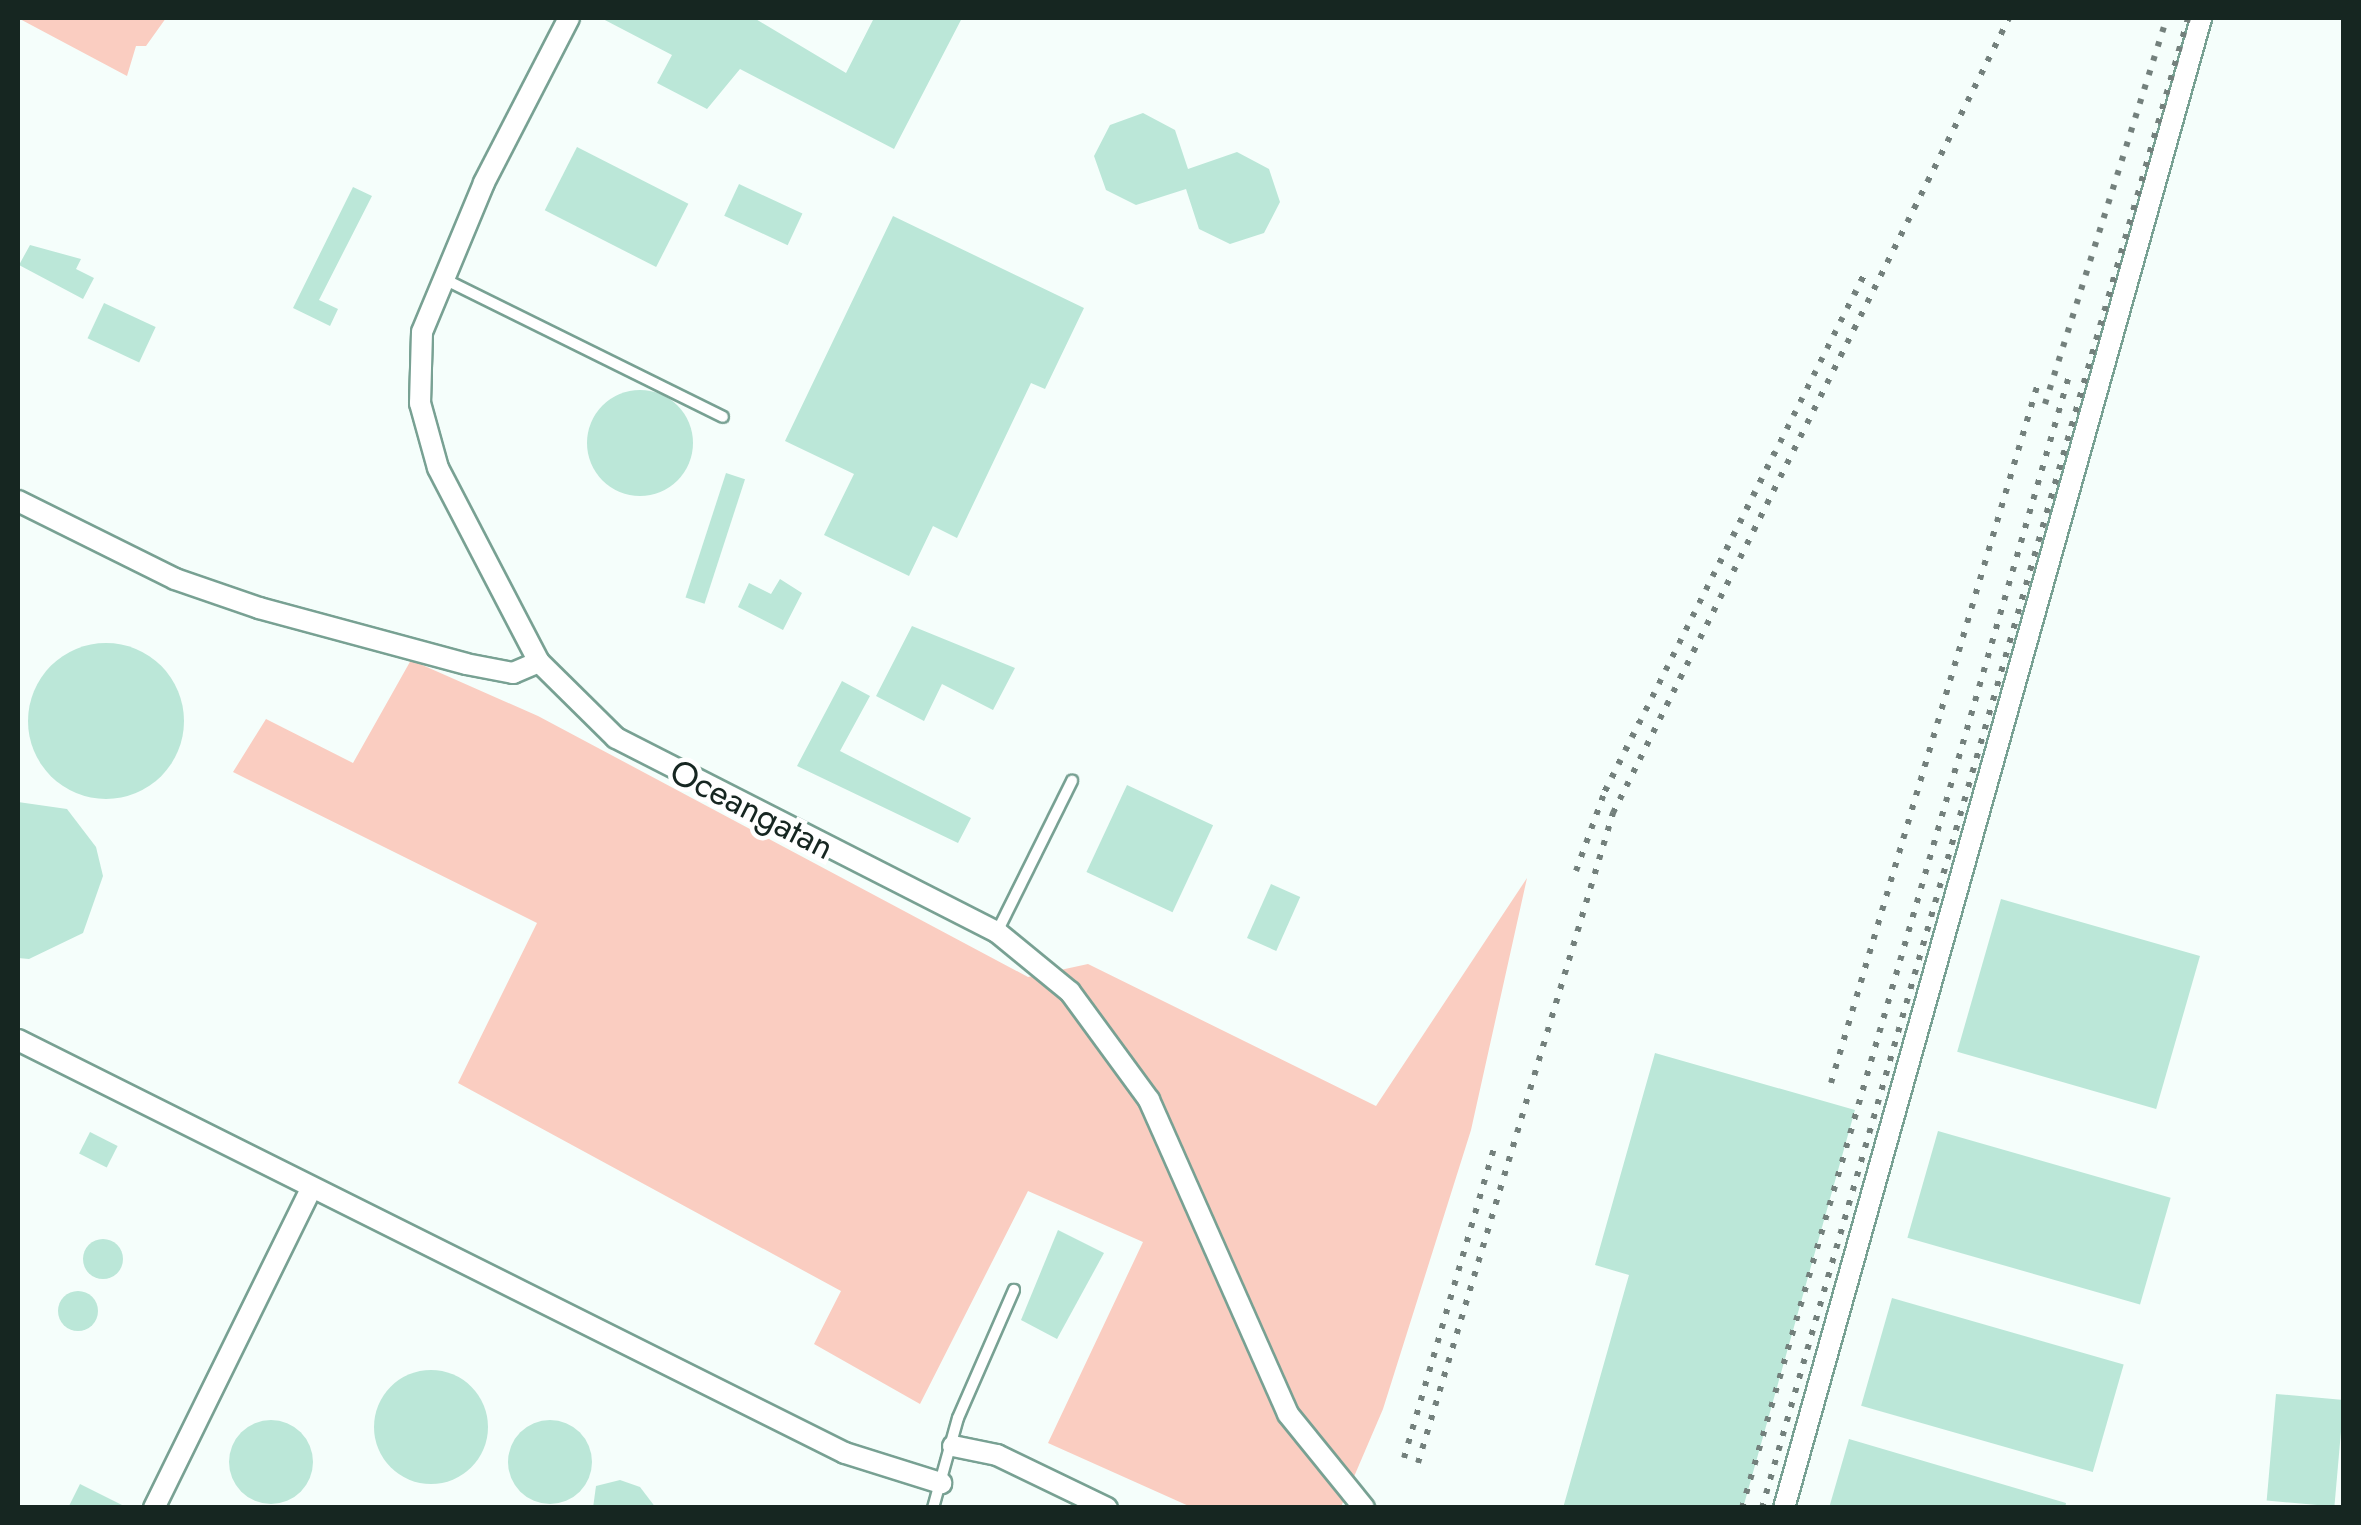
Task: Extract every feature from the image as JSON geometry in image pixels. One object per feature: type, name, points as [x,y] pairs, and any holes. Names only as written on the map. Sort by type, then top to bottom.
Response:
[{"type":"street","name":"Oceangatan","points":[[570,18],[422,332],[420,403],[438,468],[540,662],[616,738],[997,932],[1112,1040],[1149,1100],[1288,1414],[1364,1508]]},
{"type":"street","points":[[1784,1508],[2202,18]]},
{"type":"street","points":[[18,501],[175,580],[259,608],[466,664],[514,672],[540,662]]},
{"type":"street","points":[[18,1040],[311,1190],[845,1453],[941,1484]]},
{"type":"street","points":[[154,1508],[311,1190]]},
{"type":"street","points":[[954,1446],[997,1455],[1107,1508]]},
{"type":"lane","points":[[444,279],[724,417]]},
{"type":"lane","points":[[997,932],[1072,781]]},
{"type":"lane","points":[[933,1508],[1014,1290]]},
{"type":"shaded area","points":[[18,18],[166,18],[146,46],[136,46],[127,76]]},
{"type":"shaded area","points":[[411,660],[538,716],[1028,977],[1088,964],[1376,1106],[1527,878],[1471,1130],[1383,1409],[1341,1507],[1191,1507],[1048,1443],[1143,1242],[1028,1191],[920,1404],[814,1344],[841,1291],[458,1083],[537,923],[233,772],[266,719],[353,763]]},
{"type":"building","points":[[601,18],[754,18],[846,73],[874,18],[962,18],[894,149],[740,69],[707,109],[657,83],[672,55]]},
{"type":"building","points":[[1143,113],[1175,130],[1188,169],[1237,152],[1269,169],[1280,202],[1264,233],[1230,244],[1199,229],[1186,189],[1136,205],[1106,190],[1094,156],[1110,125]]},
{"type":"building","points":[[577,147],[688,204],[656,267],[545,210]]},
{"type":"building","points":[[739,184],[802,214],[788,245],[724,216]]},
{"type":"building","points":[[353,187],[372,196],[319,300],[338,309],[330,326],[293,308]]},
{"type":"building","points":[[893,216],[1084,308],[1045,389],[1031,383],[957,538],[933,526],[909,576],[824,535],[854,474],[785,441]]},
{"type":"building","points":[[30,245],[81,259],[76,269],[94,278],[83,299],[19,265]]},
{"type":"building","points":[[104,303],[156,327],[139,362],[88,338]]},
{"type":"building","points":[[640,390],[660,394],[677,406],[689,423],[693,443],[689,463],[677,480],[660,492],[640,496],[620,492],[603,480],[591,463],[587,443],[591,423],[603,406],[620,394]]},
{"type":"building","points":[[726,473],[745,479],[705,604],[686,598]]},
{"type":"building","points":[[780,579],[802,593],[783,630],[738,607],[749,583],[771,594]]},
{"type":"building","points":[[912,626],[1015,668],[993,710],[942,684],[924,721],[876,696]]},
{"type":"building","points":[[106,643],[136,649],[161,666],[178,691],[184,721],[178,751],[161,776],[136,793],[106,799],[76,793],[51,776],[34,751],[28,721],[34,691],[51,666],[76,649]]},
{"type":"building","points":[[842,681],[870,696],[840,751],[971,818],[958,843],[797,766]]},
{"type":"building","points":[[1127,785],[1213,825],[1173,912],[1086,872]]},
{"type":"building","points":[[18,802],[67,809],[96,847],[103,876],[83,933],[29,959],[18,958]]},
{"type":"building","points":[[1271,884],[1300,897],[1276,951],[1247,938]]},
{"type":"building","points":[[2001,899],[2200,956],[2156,1109],[1957,1052]]},
{"type":"building","points":[[1655,1053],[1855,1110],[1743,1508],[1563,1508],[1629,1275],[1595,1265]]},
{"type":"building","points":[[1938,1131],[2171,1198],[2140,1304],[1907,1238]]},
{"type":"building","points":[[90,1132],[118,1146],[107,1167],[79,1153]]},
{"type":"building","points":[[1058,1230],[1104,1253],[1057,1339],[1021,1320]]},
{"type":"building","points":[[103,1239],[117,1245],[123,1259],[117,1273],[103,1279],[89,1273],[83,1259],[89,1245]]},
{"type":"building","points":[[78,1291],[92,1297],[98,1311],[92,1325],[78,1331],[64,1325],[58,1311],[64,1297]]},
{"type":"building","points":[[1892,1298],[2124,1364],[2093,1472],[1861,1406]]},
{"type":"building","points":[[431,1370],[463,1379],[479,1395],[488,1427],[479,1459],[463,1475],[431,1484],[399,1475],[383,1459],[374,1427],[383,1395],[399,1379]]},
{"type":"building","points":[[2276,1394],[2344,1400],[2334,1507],[2267,1501]]},
{"type":"building","points":[[263,1420],[279,1420],[295,1427],[306,1438],[313,1462],[310,1478],[301,1492],[279,1504],[263,1504],[247,1497],[236,1486],[229,1470],[229,1454],[236,1438],[247,1427]]},
{"type":"building","points":[[542,1420],[558,1420],[574,1427],[585,1438],[592,1462],[589,1478],[580,1492],[558,1504],[542,1504],[526,1497],[515,1486],[508,1470],[508,1454],[515,1438],[526,1427]]},
{"type":"building","points":[[1849,1439],[2066,1503],[2065,1508],[1829,1508]]},
{"type":"building","points":[[620,1480],[640,1487],[656,1508],[593,1508],[596,1486]]},
{"type":"building","points":[[80,1484],[128,1508],[68,1508]]},
{"type":"railway","points":[[1418,1463],[1613,813],[2009,18]]},
{"type":"railway","points":[[2045,404],[2167,18]]},
{"type":"railway","points":[[1762,1508],[2188,18]]},
{"type":"railway","points":[[1576,871],[1605,791],[1863,277]]},
{"type":"railway","points":[[1742,1508],[2069,376]]},
{"type":"railway","points":[[1831,1083],[2039,380]]},
{"type":"railway","points":[[1404,1458],[1494,1149]]}]
